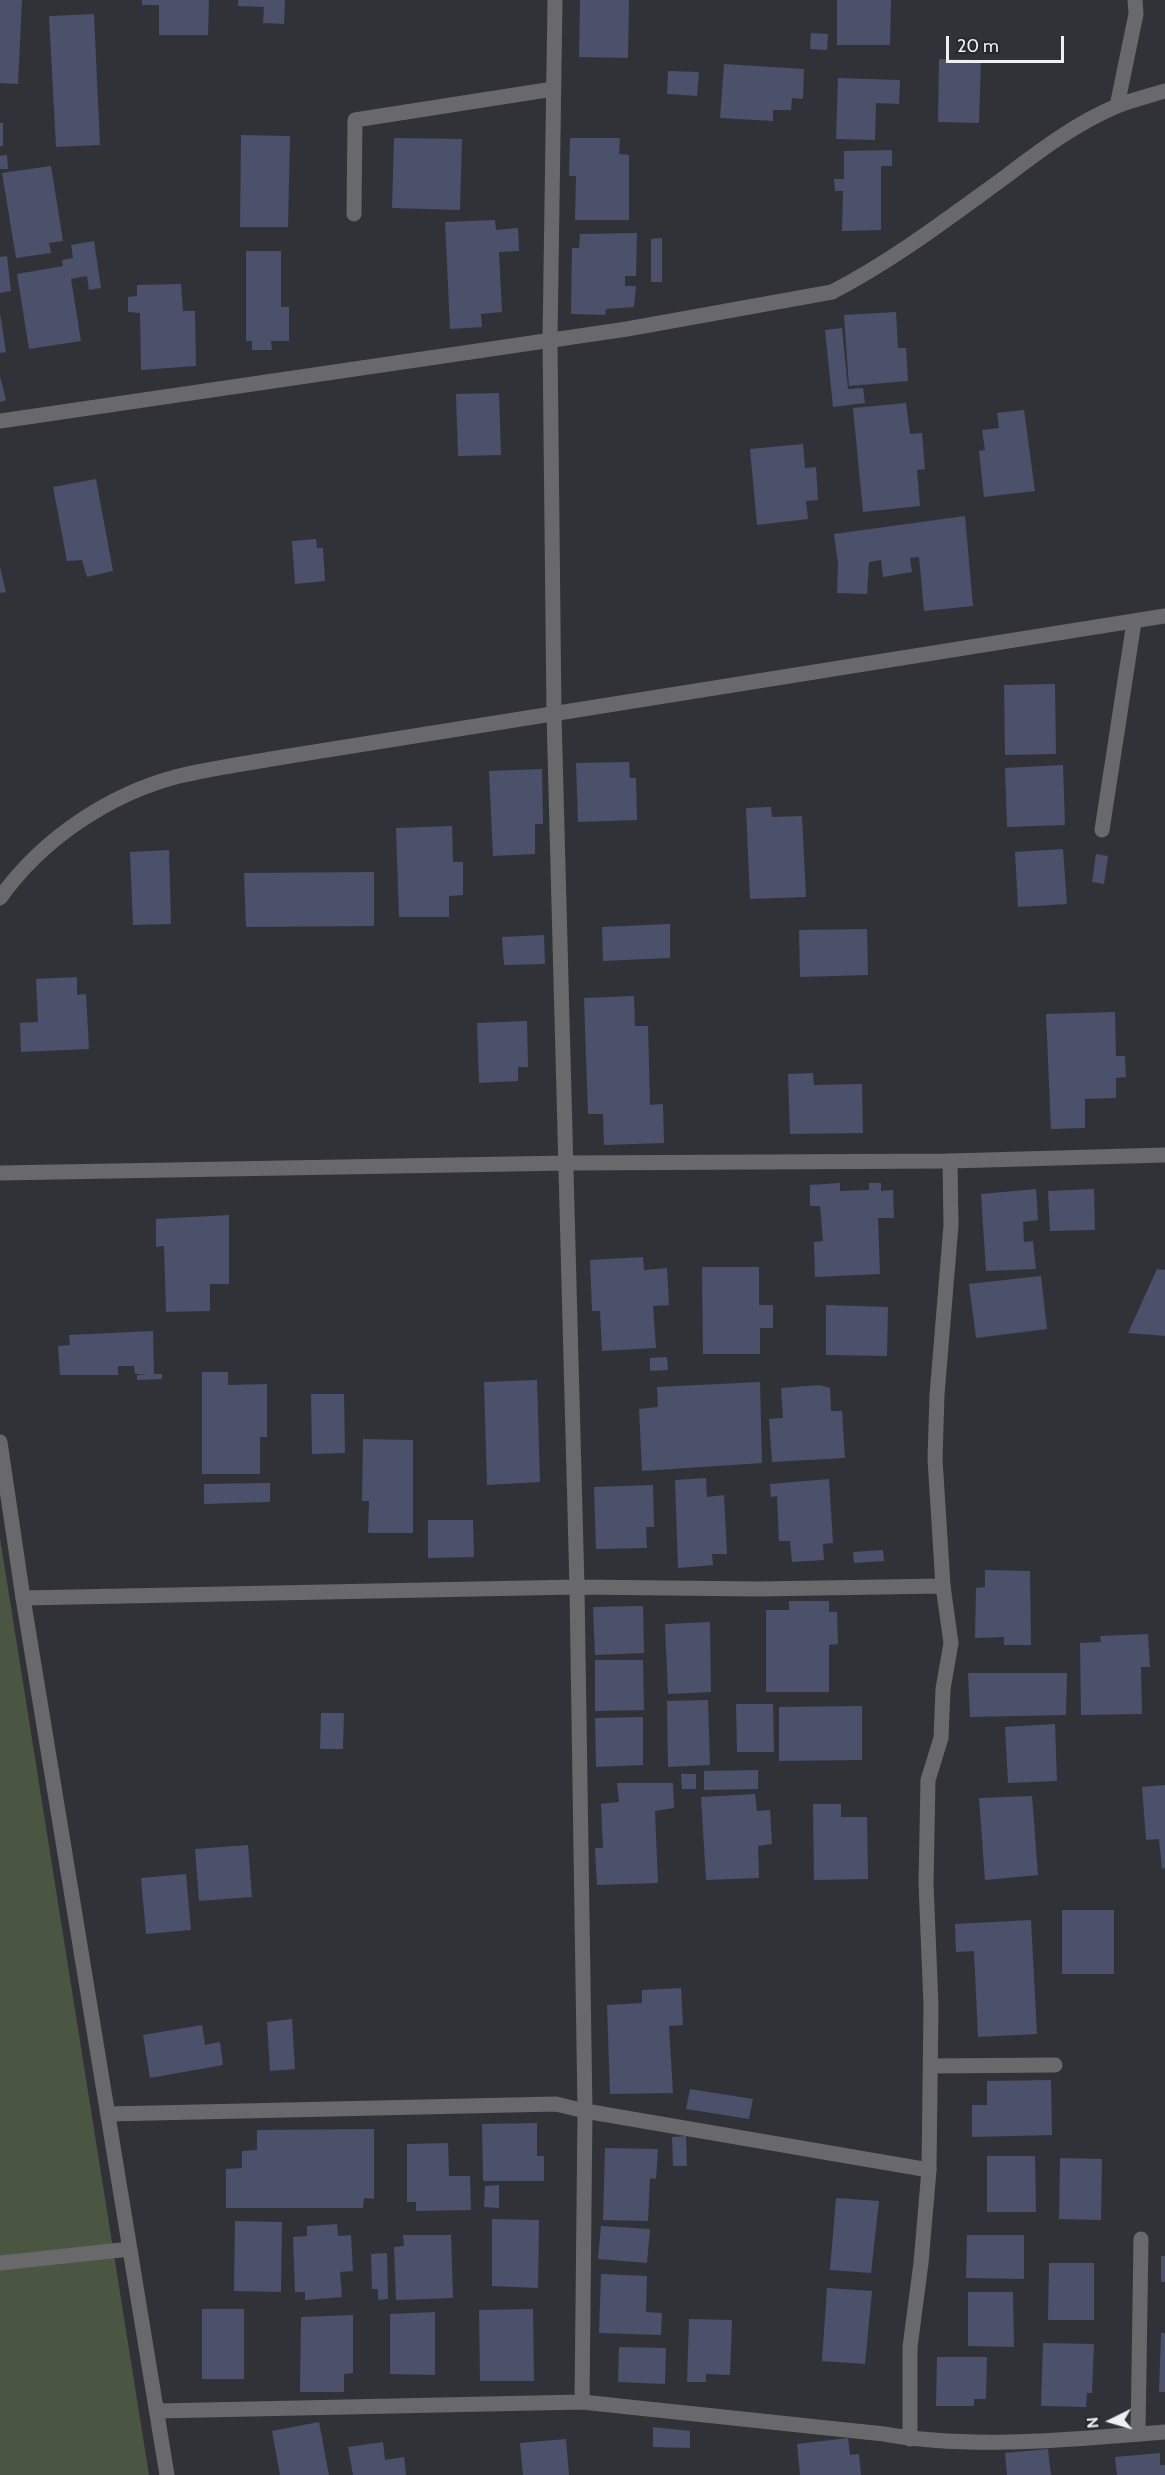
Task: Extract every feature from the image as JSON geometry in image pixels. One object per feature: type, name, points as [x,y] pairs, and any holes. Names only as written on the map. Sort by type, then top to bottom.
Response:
[{"type":"street","points":[[555,0],[550,339],[554,715],[577,1587],[585,2111],[582,2402]]},
{"type":"street","points":[[1117,106],[1136,14],[1135,0]]},
{"type":"street","points":[[354,214],[356,120],[553,89]]},
{"type":"street","points":[[0,421],[627,329],[832,292],[859,278],[938,226],[1049,144],[1117,106],[1165,91]]},
{"type":"street","points":[[0,898],[37,854],[69,829],[129,794],[178,777],[283,757],[1165,616]]},
{"type":"street","points":[[1102,830],[1134,622]]},
{"type":"street","points":[[0,1173],[567,1163],[950,1161],[1165,1155]]},
{"type":"street","points":[[910,2439],[910,2347],[921,2263],[929,2170],[932,2007],[926,1884],[928,1780],[941,1738],[943,1689],[951,1643],[943,1586],[935,1459],[937,1395],[951,1225],[950,1161]]},
{"type":"street","points":[[0,1442],[5,1504],[23,1598],[167,2475]]},
{"type":"street","points":[[23,1598],[577,1587],[758,1590],[943,1586]]},
{"type":"street","points":[[931,2066],[1054,2066]]},
{"type":"street","points":[[108,2114],[556,2104],[585,2111],[929,2170]]},
{"type":"street","points":[[1138,2434],[1141,2239]]},
{"type":"street","points":[[0,2263],[130,2250]]},
{"type":"street","points":[[157,2411],[582,2402],[910,2439],[985,2441],[1165,2432]]},
{"type":"green space","points":[[0,1538],[149,2475],[0,2475]]},
{"type":"building","points":[[0,0],[22,0],[18,84],[0,83]]},
{"type":"building","points":[[142,0],[209,0],[208,35],[159,35],[159,5],[142,5]]},
{"type":"building","points":[[238,0],[285,0],[284,24],[263,23],[264,7],[238,6]]},
{"type":"building","points":[[580,0],[629,0],[628,58],[579,57]]},
{"type":"building","points":[[837,0],[891,0],[890,45],[837,45]]},
{"type":"building","points":[[94,14],[100,145],[56,147],[49,16]]},
{"type":"building","points":[[811,33],[828,34],[827,50],[810,49]]},
{"type":"building","points":[[939,59],[981,60],[979,123],[938,122]]},
{"type":"building","points":[[724,64],[804,69],[803,99],[792,98],[791,110],[773,110],[773,121],[720,118]]},
{"type":"building","points":[[668,71],[699,72],[697,96],[667,94]]},
{"type":"building","points":[[838,78],[900,80],[899,104],[876,103],[875,140],[836,139]]},
{"type":"building","points":[[0,123],[3,123],[3,146],[0,146]]},
{"type":"building","points":[[241,135],[290,136],[288,227],[240,227]]},
{"type":"building","points":[[394,138],[462,139],[460,210],[392,208]]},
{"type":"building","points":[[570,138],[620,138],[619,154],[629,155],[629,220],[575,220],[576,176],[569,176]]},
{"type":"building","points":[[892,150],[892,166],[881,166],[881,230],[842,231],[843,191],[835,191],[834,179],[844,179],[844,151]]},
{"type":"building","points":[[7,155],[8,169],[0,169],[0,156]]},
{"type":"building","points":[[51,166],[63,241],[49,243],[51,253],[16,258],[2,173]]},
{"type":"building","points":[[495,220],[496,230],[518,228],[519,251],[499,252],[502,312],[481,314],[482,327],[450,329],[445,222]]},
{"type":"building","points":[[637,233],[636,276],[625,276],[625,286],[636,286],[634,307],[606,309],[605,315],[571,314],[572,248],[579,248],[580,234]]},
{"type":"building","points":[[662,238],[662,282],[651,282],[651,239]]},
{"type":"building","points":[[94,241],[101,288],[89,290],[87,276],[71,279],[81,341],[29,349],[17,274],[63,266],[62,260],[73,258],[71,245]]},
{"type":"building","points":[[246,251],[281,251],[281,307],[289,307],[289,341],[271,341],[272,350],[252,350],[252,341],[246,341]]},
{"type":"building","points":[[7,256],[11,291],[0,293],[0,257]]},
{"type":"building","points":[[181,284],[183,311],[195,311],[196,366],[141,370],[140,313],[128,312],[128,297],[137,296],[137,285]]},
{"type":"building","points":[[896,312],[898,348],[906,348],[908,381],[849,386],[844,315]]},
{"type":"building","points":[[0,313],[6,352],[0,353]]},
{"type":"building","points":[[842,328],[848,389],[863,388],[865,403],[833,407],[825,330]]},
{"type":"building","points":[[0,376],[6,400],[0,402]]},
{"type":"building","points":[[499,393],[501,455],[458,456],[456,394]]},
{"type":"building","points":[[906,403],[910,434],[922,433],[925,469],[917,470],[920,506],[863,512],[853,408]]},
{"type":"building","points":[[1024,410],[1035,491],[984,497],[979,451],[985,450],[982,430],[999,428],[997,413]]},
{"type":"building","points":[[803,444],[805,468],[816,467],[818,500],[806,501],[808,519],[757,525],[750,449]]},
{"type":"building","points":[[96,479],[113,571],[87,577],[82,560],[67,561],[53,487]]},
{"type":"building","points":[[965,516],[973,606],[924,611],[919,557],[910,558],[912,572],[883,577],[881,560],[869,562],[867,594],[837,593],[838,564],[834,534]]},
{"type":"building","points":[[316,539],[317,548],[323,548],[325,581],[295,584],[292,541]]},
{"type":"building","points":[[0,567],[6,592],[0,593]]},
{"type":"building","points":[[1055,684],[1056,754],[1005,755],[1004,685]]},
{"type":"building","points":[[629,762],[630,778],[636,778],[637,820],[578,822],[576,763]]},
{"type":"building","points":[[1063,765],[1065,825],[1007,827],[1005,768]]},
{"type":"building","points":[[542,769],[543,824],[535,824],[535,854],[493,856],[489,771]]},
{"type":"building","points":[[771,807],[772,817],[802,816],[806,897],[750,899],[746,808]]},
{"type":"building","points":[[452,826],[453,862],[463,862],[463,895],[449,896],[449,917],[399,917],[396,828]]},
{"type":"building","points":[[1063,849],[1067,904],[1018,907],[1015,852]]},
{"type":"building","points":[[169,850],[171,924],[133,925],[130,852]]},
{"type":"building","points":[[1096,854],[1108,856],[1104,884],[1092,882]]},
{"type":"building","points":[[374,872],[374,926],[246,927],[244,873]]},
{"type":"building","points":[[670,924],[670,958],[603,961],[602,927]]},
{"type":"building","points":[[867,929],[868,975],[800,977],[799,930]]},
{"type":"building","points":[[544,935],[545,964],[504,965],[502,937]]},
{"type":"building","points":[[77,977],[77,995],[86,994],[89,1049],[21,1052],[20,1023],[38,1022],[36,979]]},
{"type":"building","points":[[634,996],[635,1026],[648,1026],[650,1105],[663,1104],[664,1143],[604,1145],[603,1114],[588,1114],[584,998]]},
{"type":"building","points":[[1115,1012],[1116,1056],[1125,1056],[1126,1077],[1116,1078],[1116,1098],[1085,1099],[1085,1128],[1051,1129],[1046,1014]]},
{"type":"building","points":[[527,1021],[528,1067],[518,1067],[518,1081],[479,1083],[477,1023]]},
{"type":"building","points":[[813,1073],[814,1085],[862,1084],[863,1133],[790,1134],[788,1074]]},
{"type":"building","points":[[840,1183],[840,1191],[869,1190],[869,1183],[881,1183],[881,1191],[893,1190],[894,1218],[878,1218],[880,1274],[815,1277],[814,1242],[823,1241],[820,1206],[810,1206],[810,1185]]},
{"type":"building","points":[[1036,1189],[1038,1220],[1023,1222],[1024,1242],[1033,1241],[1036,1269],[986,1271],[981,1194]]},
{"type":"building","points":[[1094,1189],[1095,1230],[1050,1231],[1048,1191]]},
{"type":"building","points":[[229,1215],[229,1284],[210,1284],[210,1311],[166,1312],[164,1246],[156,1247],[156,1219]]},
{"type":"building","points":[[643,1257],[644,1270],[667,1268],[669,1305],[653,1306],[656,1348],[602,1351],[600,1311],[592,1311],[590,1260]]},
{"type":"building","points":[[702,1267],[759,1267],[759,1305],[773,1305],[773,1328],[760,1328],[760,1354],[703,1354]]},
{"type":"building","points":[[1157,1269],[1165,1270],[1165,1336],[1128,1333]]},
{"type":"building","points":[[1041,1276],[1047,1329],[976,1338],[969,1284]]},
{"type":"building","points":[[826,1305],[888,1307],[887,1356],[826,1355]]},
{"type":"building","points":[[153,1331],[154,1374],[162,1374],[162,1379],[137,1380],[137,1375],[148,1374],[135,1374],[134,1366],[118,1366],[118,1375],[60,1375],[58,1346],[70,1345],[69,1335]]},
{"type":"building","points":[[667,1357],[668,1370],[650,1371],[650,1358]]},
{"type":"building","points":[[202,1372],[228,1372],[228,1385],[267,1384],[267,1437],[260,1437],[260,1474],[202,1474]]},
{"type":"building","points":[[537,1380],[540,1482],[487,1485],[484,1382]]},
{"type":"building","points":[[760,1382],[762,1463],[642,1471],[639,1409],[658,1407],[657,1387]]},
{"type":"building","points":[[819,1385],[830,1388],[831,1411],[842,1411],[845,1458],[772,1462],[769,1419],[783,1418],[781,1388]]},
{"type":"building","points":[[311,1394],[344,1394],[345,1453],[312,1454]]},
{"type":"building","points":[[363,1439],[413,1440],[413,1533],[368,1533],[369,1501],[362,1501]]},
{"type":"building","points":[[706,1478],[707,1497],[724,1495],[727,1554],[712,1554],[713,1565],[678,1568],[675,1480]]},
{"type":"building","points":[[829,1479],[833,1543],[823,1544],[824,1560],[792,1562],[790,1541],[779,1541],[777,1496],[771,1497],[770,1484]]},
{"type":"building","points":[[270,1483],[270,1502],[204,1504],[204,1484]]},
{"type":"building","points":[[653,1485],[654,1527],[646,1527],[647,1548],[596,1549],[594,1487]]},
{"type":"building","points":[[428,1520],[473,1520],[474,1557],[428,1558]]},
{"type":"building","points":[[883,1550],[884,1561],[854,1563],[853,1552]]},
{"type":"building","points":[[985,1570],[1030,1571],[1031,1645],[1004,1645],[1004,1637],[975,1638],[976,1588],[985,1587]]},
{"type":"building","points":[[789,1601],[829,1601],[829,1612],[837,1612],[838,1644],[829,1645],[829,1692],[766,1692],[766,1610],[789,1610]]},
{"type":"building","points":[[643,1606],[644,1653],[595,1655],[593,1607]]},
{"type":"building","points":[[710,1622],[711,1692],[668,1694],[665,1624]]},
{"type":"building","points":[[1148,1634],[1150,1667],[1141,1667],[1142,1714],[1081,1715],[1080,1643],[1101,1642],[1100,1636]]},
{"type":"building","points":[[595,1660],[643,1660],[644,1710],[595,1711]]},
{"type":"building","points":[[968,1673],[1067,1673],[1066,1715],[970,1717]]},
{"type":"building","points":[[708,1700],[710,1765],[668,1767],[667,1701]]},
{"type":"building","points":[[736,1704],[773,1704],[774,1752],[737,1752]]},
{"type":"building","points":[[862,1706],[862,1760],[779,1761],[779,1707]]},
{"type":"building","points":[[321,1713],[344,1713],[343,1749],[320,1749]]},
{"type":"building","points":[[643,1717],[643,1765],[596,1767],[595,1718]]},
{"type":"building","points":[[1055,1724],[1057,1781],[1008,1783],[1005,1727]]},
{"type":"building","points":[[758,1770],[758,1789],[704,1790],[704,1771]]},
{"type":"building","points":[[681,1774],[696,1774],[696,1789],[682,1789]]},
{"type":"building","points":[[617,1783],[673,1783],[674,1808],[655,1811],[658,1883],[597,1885],[595,1848],[603,1848],[601,1804],[619,1802]]},
{"type":"building","points":[[1165,1785],[1165,1868],[1162,1869],[1159,1839],[1146,1840],[1142,1787]]},
{"type":"building","points":[[755,1794],[757,1811],[770,1810],[772,1844],[758,1846],[759,1878],[706,1880],[701,1797]]},
{"type":"building","points":[[1032,1796],[1038,1875],[985,1880],[979,1798]]},
{"type":"building","points":[[813,1804],[841,1804],[841,1817],[867,1817],[868,1879],[814,1880]]},
{"type":"building","points":[[248,1845],[252,1897],[199,1901],[195,1849]]},
{"type":"building","points":[[186,1874],[191,1930],[146,1934],[141,1878]]},
{"type":"building","points":[[1062,1910],[1114,1910],[1114,1974],[1062,1974]]},
{"type":"building","points":[[1031,1920],[1037,2034],[978,2037],[974,1951],[956,1952],[955,1924]]},
{"type":"building","points":[[681,1988],[683,2025],[669,2026],[673,2093],[610,2094],[607,2005],[642,2003],[642,1990]]},
{"type":"building","points":[[292,2019],[295,2069],[270,2071],[267,2022]]},
{"type":"building","points":[[202,2025],[205,2045],[220,2042],[223,2065],[150,2078],[143,2035]]},
{"type":"building","points":[[1051,2080],[1052,2135],[972,2137],[972,2105],[987,2105],[987,2081]]},
{"type":"building","points":[[690,2089],[753,2099],[749,2119],[686,2109]]},
{"type":"building","points":[[537,2123],[537,2156],[544,2156],[544,2181],[483,2181],[482,2124]]},
{"type":"building","points":[[374,2129],[374,2199],[364,2198],[363,2208],[226,2208],[226,2169],[242,2168],[242,2151],[257,2150],[257,2130]]},
{"type":"building","points":[[686,2136],[687,2166],[673,2166],[672,2137]]},
{"type":"building","points":[[448,2143],[449,2176],[470,2176],[471,2210],[416,2211],[416,2202],[407,2202],[407,2144]]},
{"type":"building","points":[[605,2148],[658,2149],[656,2179],[650,2178],[648,2221],[603,2220]]},
{"type":"building","points":[[987,2156],[1035,2156],[1036,2212],[987,2212]]},
{"type":"building","points":[[1060,2158],[1102,2159],[1101,2220],[1059,2219]]},
{"type":"building","points":[[499,2185],[499,2208],[484,2207],[485,2186]]},
{"type":"building","points":[[836,2198],[879,2201],[871,2273],[830,2270]]},
{"type":"building","points":[[492,2219],[539,2220],[538,2288],[492,2286]]},
{"type":"building","points":[[235,2221],[282,2222],[281,2292],[234,2291]]},
{"type":"building","points":[[337,2224],[338,2236],[351,2235],[353,2271],[340,2272],[342,2297],[305,2300],[305,2292],[295,2292],[293,2237],[307,2236],[307,2226]]},
{"type":"building","points":[[601,2226],[650,2229],[647,2263],[598,2259]]},
{"type":"building","points":[[403,2235],[451,2235],[453,2298],[396,2300],[394,2247],[404,2246]]},
{"type":"building","points":[[967,2235],[1024,2235],[1024,2279],[966,2278]]},
{"type":"building","points":[[387,2253],[388,2299],[378,2300],[378,2289],[372,2289],[371,2254]]},
{"type":"building","points":[[1161,2256],[1165,2256],[1165,2282],[1161,2282]]},
{"type":"building","points":[[1049,2263],[1094,2263],[1094,2320],[1048,2320]]},
{"type":"building","points":[[601,2274],[647,2276],[646,2312],[662,2313],[661,2335],[599,2333]]},
{"type":"building","points":[[827,2288],[872,2291],[865,2364],[822,2361]]},
{"type":"building","points":[[968,2292],[1013,2292],[1014,2347],[968,2346]]},
{"type":"building","points":[[202,2309],[244,2309],[244,2379],[202,2379]]},
{"type":"building","points":[[533,2309],[534,2381],[480,2381],[479,2310]]},
{"type":"building","points":[[435,2312],[435,2375],[390,2374],[390,2314]]},
{"type":"building","points":[[353,2315],[353,2373],[344,2374],[344,2392],[300,2392],[301,2317]]},
{"type":"building","points":[[689,2319],[732,2320],[730,2375],[706,2374],[706,2382],[687,2382]]},
{"type":"building","points":[[1161,2333],[1165,2333],[1165,2392],[1159,2392]]},
{"type":"building","points":[[1043,2343],[1094,2344],[1092,2393],[1087,2393],[1086,2407],[1041,2406]]},
{"type":"building","points":[[619,2347],[666,2348],[665,2384],[618,2382]]},
{"type":"building","points":[[937,2357],[987,2357],[986,2399],[974,2399],[974,2406],[936,2406]]},
{"type":"building","points":[[319,2422],[329,2475],[280,2475],[272,2431]]},
{"type":"building","points":[[653,2427],[690,2431],[690,2448],[653,2447]]},
{"type":"building","points":[[848,2438],[850,2455],[859,2454],[861,2475],[800,2475],[797,2444]]},
{"type":"building","points":[[566,2439],[569,2475],[523,2475],[520,2443]]},
{"type":"building","points":[[383,2442],[385,2460],[404,2457],[406,2475],[353,2475],[348,2447]]},
{"type":"building","points":[[1048,2449],[1051,2475],[1007,2475],[1005,2453]]},
{"type":"building","points":[[1160,2453],[1160,2465],[1165,2465],[1165,2475],[1117,2475],[1115,2457]]}]
